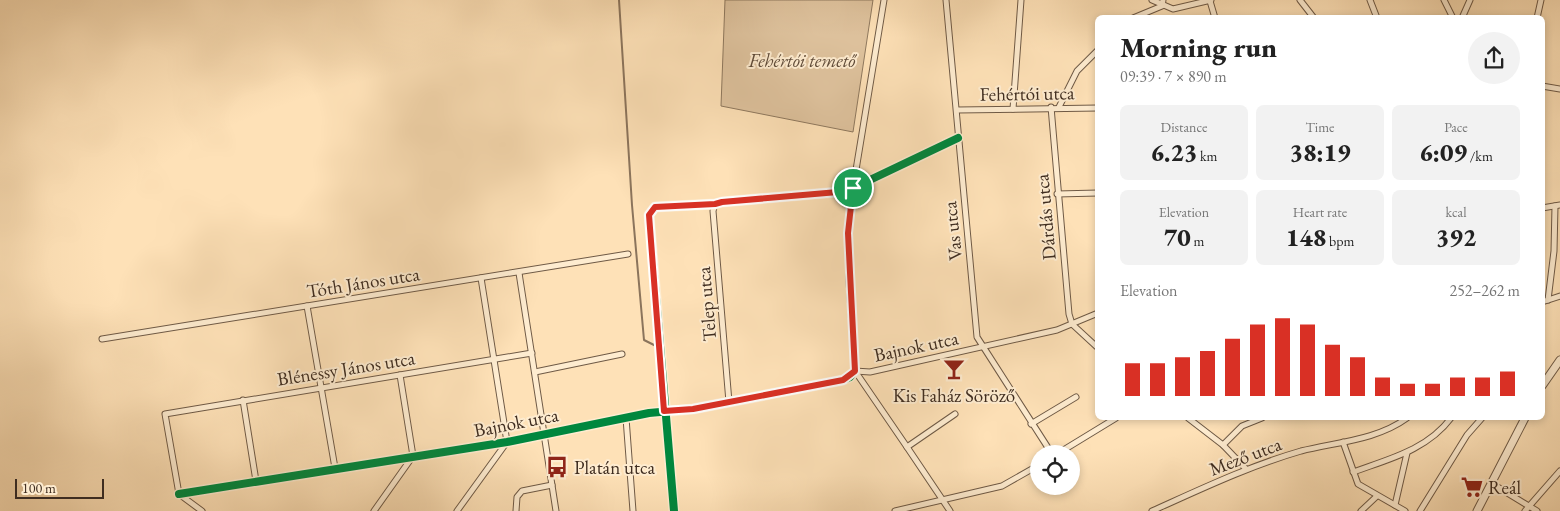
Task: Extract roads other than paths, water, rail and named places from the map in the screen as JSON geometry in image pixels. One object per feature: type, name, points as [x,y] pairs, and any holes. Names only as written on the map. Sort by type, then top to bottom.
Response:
[{"type":"street","points":[[884,0],[853,188],[848,233],[855,371],[950,511]]},
{"type":"street","name":"Vas utca","points":[[946,0],[977,337],[982,348],[1046,445]]},
{"type":"street","points":[[1013,109],[1021,0]]},
{"type":"street","points":[[1152,0],[1163,3],[1173,9],[1210,0],[1214,15]]},
{"type":"street","points":[[1300,0],[1312,15]]},
{"type":"street","points":[[1370,0],[1376,15]]},
{"type":"street","points":[[1444,0],[1452,15]]},
{"type":"street","points":[[1463,15],[1470,0]]},
{"type":"street","points":[[1538,15],[1541,0]]},
{"type":"street","points":[[1139,15],[1163,3]]},
{"type":"street","points":[[1059,107],[1077,70],[1095,53]]},
{"type":"street","points":[[1545,86],[1560,89]]},
{"type":"street","name":"Dárdás utca","points":[[1052,108],[1057,194],[1072,324]]},
{"type":"street","name":"Fehértói utca","points":[[957,110],[1095,108]]},
{"type":"street","points":[[674,511],[664,411],[649,215],[655,207],[715,204],[838,192],[853,188],[958,138]]},
{"type":"street","points":[[1057,194],[1095,193]]},
{"type":"street","name":"Telep utca","points":[[715,204],[713,211],[729,402]]},
{"type":"street","points":[[1557,205],[1554,251],[1545,301],[1560,296]]},
{"type":"street","name":"Tóth János utca","points":[[102,339],[628,254]]},
{"type":"street","points":[[519,273],[556,511]]},
{"type":"street","points":[[457,511],[507,442],[480,278]]},
{"type":"street","points":[[307,306],[335,468]]},
{"type":"street","name":"Bajnok utca","points":[[179,494],[507,442],[626,418],[729,402],[843,380],[855,371],[870,372],[982,348],[1057,330],[1095,314]]},
{"type":"street","points":[[1072,324],[1095,345]]},
{"type":"street","name":"Blénessy János utca","points":[[179,494],[165,414],[532,353]]},
{"type":"street","points":[[535,372],[622,354]]},
{"type":"street","points":[[1545,382],[1560,360]]},
{"type":"street","points":[[374,511],[414,456],[400,375]]},
{"type":"street","points":[[1031,424],[1076,397]]},
{"type":"street","points":[[243,400],[256,481]]},
{"type":"street","points":[[907,447],[955,414]]},
{"type":"street","points":[[626,418],[633,511]]},
{"type":"street","points":[[1072,445],[1113,420]]},
{"type":"street","points":[[1191,420],[1223,445],[1246,469]]},
{"type":"street","points":[[1223,445],[1242,426],[1257,420]]},
{"type":"street","name":"Mező utca","points":[[1152,511],[1246,469],[1302,451],[1377,433],[1403,420]]},
{"type":"street","points":[[1353,472],[1407,453],[1437,435],[1449,420]]},
{"type":"street","points":[[1420,511],[1467,435],[1480,420]]},
{"type":"street","points":[[1477,511],[1523,420]]},
{"type":"street","points":[[1343,442],[1358,484],[1405,511]]},
{"type":"street","points":[[1395,505],[1407,453]]},
{"type":"street","points":[[895,511],[1002,486],[1030,470]]},
{"type":"street","points":[[1527,508],[1560,471]]},
{"type":"street","points":[[1491,483],[1527,508],[1536,511]]},
{"type":"street","points":[[516,511],[517,498],[522,491],[552,485]]},
{"type":"street","points":[[179,494],[202,511]]},
{"type":"street","points":[[1361,511],[1378,496]]},
{"type":"waterway","points":[[619,0],[632,205],[644,340],[658,347]]},
{"type":"place","name":"Kis Faház Söröző","points":[[954,369]]},
{"type":"place","name":"Platán utca","points":[[557,467]]},
{"type":"place","name":"Reál","points":[[1472,487]]},
{"type":"park label","name":"Fehértói temető","points":[[802,60]]}]
